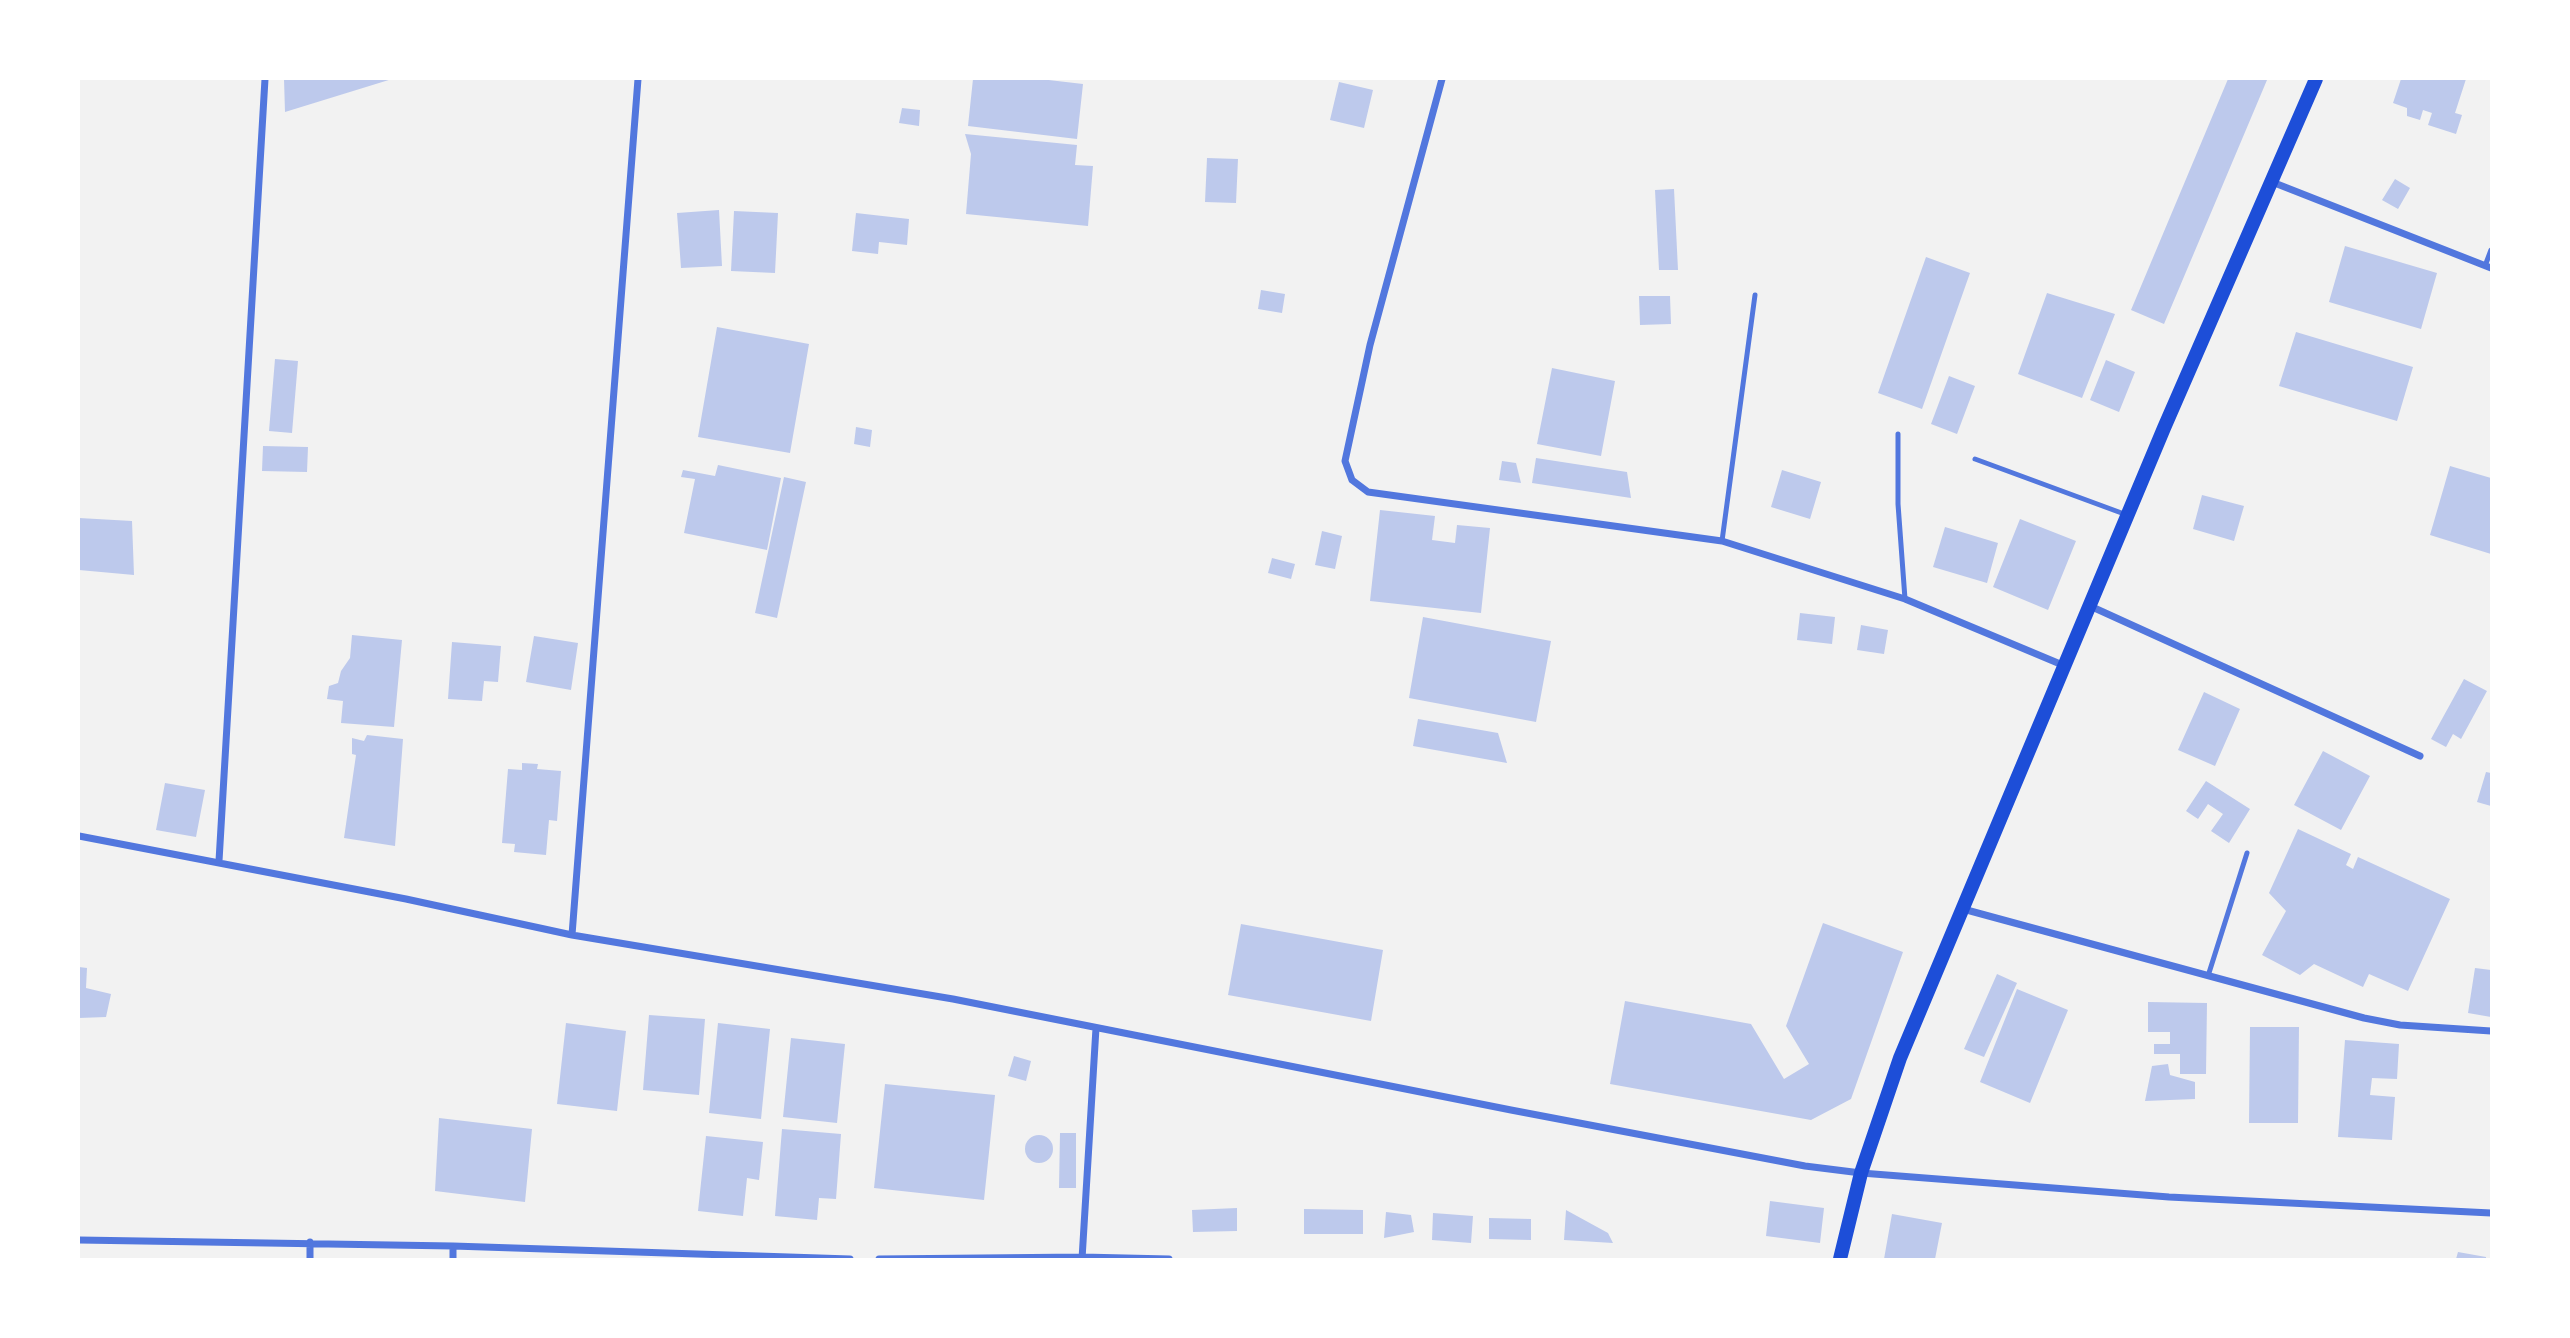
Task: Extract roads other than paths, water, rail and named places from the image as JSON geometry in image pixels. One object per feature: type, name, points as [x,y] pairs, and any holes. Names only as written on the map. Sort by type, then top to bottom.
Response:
[{"type":"main road","points":[[1840,1259],[1861,1172],[1900,1058],[2127,515],[2316,79]]},
{"type":"street","points":[[219,862],[265,79]]},
{"type":"street","points":[[572,935],[638,79]]},
{"type":"street","points":[[1442,79],[1370,345],[1345,461],[1352,480],[1368,492],[1722,541],[1905,599],[2066,666]]},
{"type":"street","points":[[2271,182],[2488,267]]},
{"type":"street","points":[[2089,606],[2420,756]]},
{"type":"street","points":[[79,836],[572,935],[953,999],[1805,1166],[2169,1197],[2491,1213]]},
{"type":"street","points":[[1962,908],[2290,999],[2400,1025],[2491,1031]]},
{"type":"street","points":[[1082,1258],[1096,1028]]},
{"type":"street","points":[[79,1240],[310,1242],[850,1259]]},
{"type":"street","points":[[310,1242],[310,1259]]},
{"type":"street","points":[[453,1246],[453,1259]]},
{"type":"street","points":[[879,1259],[1169,1259]]},
{"type":"lane","points":[[2488,267],[2491,250]]},
{"type":"lane","points":[[1722,541],[1755,295]]},
{"type":"lane","points":[[1898,434],[1898,504],[1905,599]]},
{"type":"lane","points":[[1975,459],[2127,515]]},
{"type":"lane","points":[[2208,976],[2247,853]]}]
